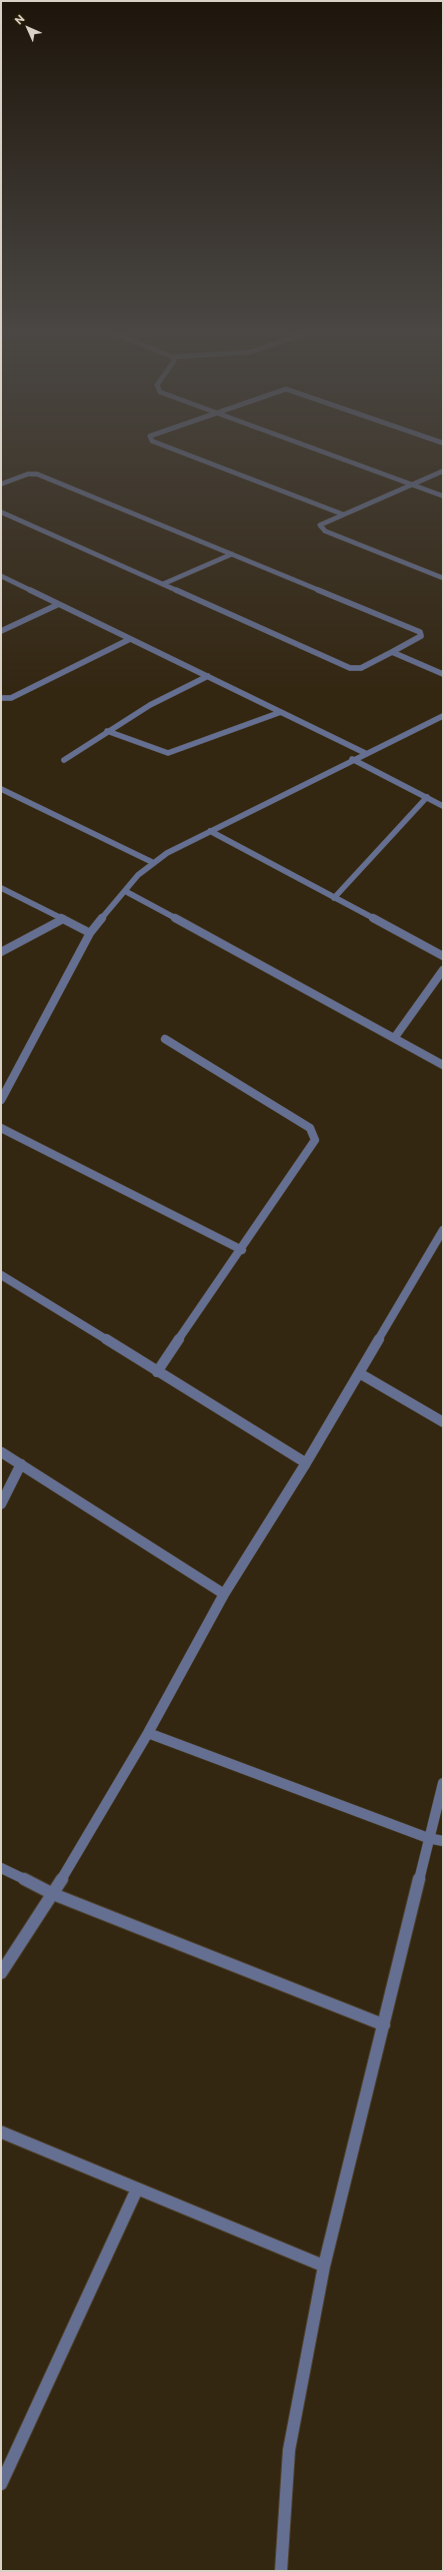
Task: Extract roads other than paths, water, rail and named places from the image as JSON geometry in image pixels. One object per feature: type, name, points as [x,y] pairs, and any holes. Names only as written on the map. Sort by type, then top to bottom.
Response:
[{"type":"street","points":[[188,454],[342,514]]},
{"type":"street","points":[[328,454],[443,496]]},
{"type":"street","points":[[443,471],[323,522],[321,527],[443,578]]},
{"type":"street","points":[[1,484],[28,474],[37,474],[420,632],[421,636],[361,668],[350,668],[1,512]]},
{"type":"street","points":[[163,584],[232,554]]},
{"type":"street","points":[[1,576],[365,753]]},
{"type":"street","points":[[1,631],[59,604]]},
{"type":"street","points":[[1,698],[11,698],[130,639]]},
{"type":"street","points":[[392,652],[443,674]]},
{"type":"street","points":[[64,760],[106,731],[150,705],[208,676]]},
{"type":"street","points":[[106,731],[158,752],[178,752],[281,712]]},
{"type":"street","points":[[1,1100],[90,933],[138,875],[167,853],[352,759],[443,716]]},
{"type":"street","points":[[352,759],[443,806]]},
{"type":"street","points":[[1,789],[154,863]]},
{"type":"street","points":[[334,898],[426,797]]},
{"type":"street","points":[[210,831],[443,956]]},
{"type":"street","points":[[1,888],[90,933]]},
{"type":"street","points":[[124,891],[395,1037],[443,1065]]},
{"type":"street","points":[[3,950],[63,919]]},
{"type":"street","points":[[395,1037],[443,970]]},
{"type":"street","points":[[158,1372],[315,1140],[314,1134],[310,1128],[165,1039]]},
{"type":"street","points":[[1,1128],[242,1250]]},
{"type":"street","points":[[1,1973],[53,1894],[148,1733],[224,1594],[306,1463],[443,1230]]},
{"type":"street","points":[[1,1275],[306,1463]]},
{"type":"street","points":[[359,1373],[443,1422]]},
{"type":"street","points":[[1,1452],[224,1594]]},
{"type":"street","points":[[1,1504],[21,1464]]},
{"type":"street","points":[[148,1733],[428,1838],[443,1841]]},
{"type":"street","points":[[281,2571],[289,2450],[324,2266],[384,2025],[428,1838],[443,1783]]},
{"type":"street","points":[[1,1868],[53,1894],[384,2025]]},
{"type":"street","points":[[1,2132],[324,2266]]},
{"type":"street","points":[[1,2484],[137,2189]]}]
